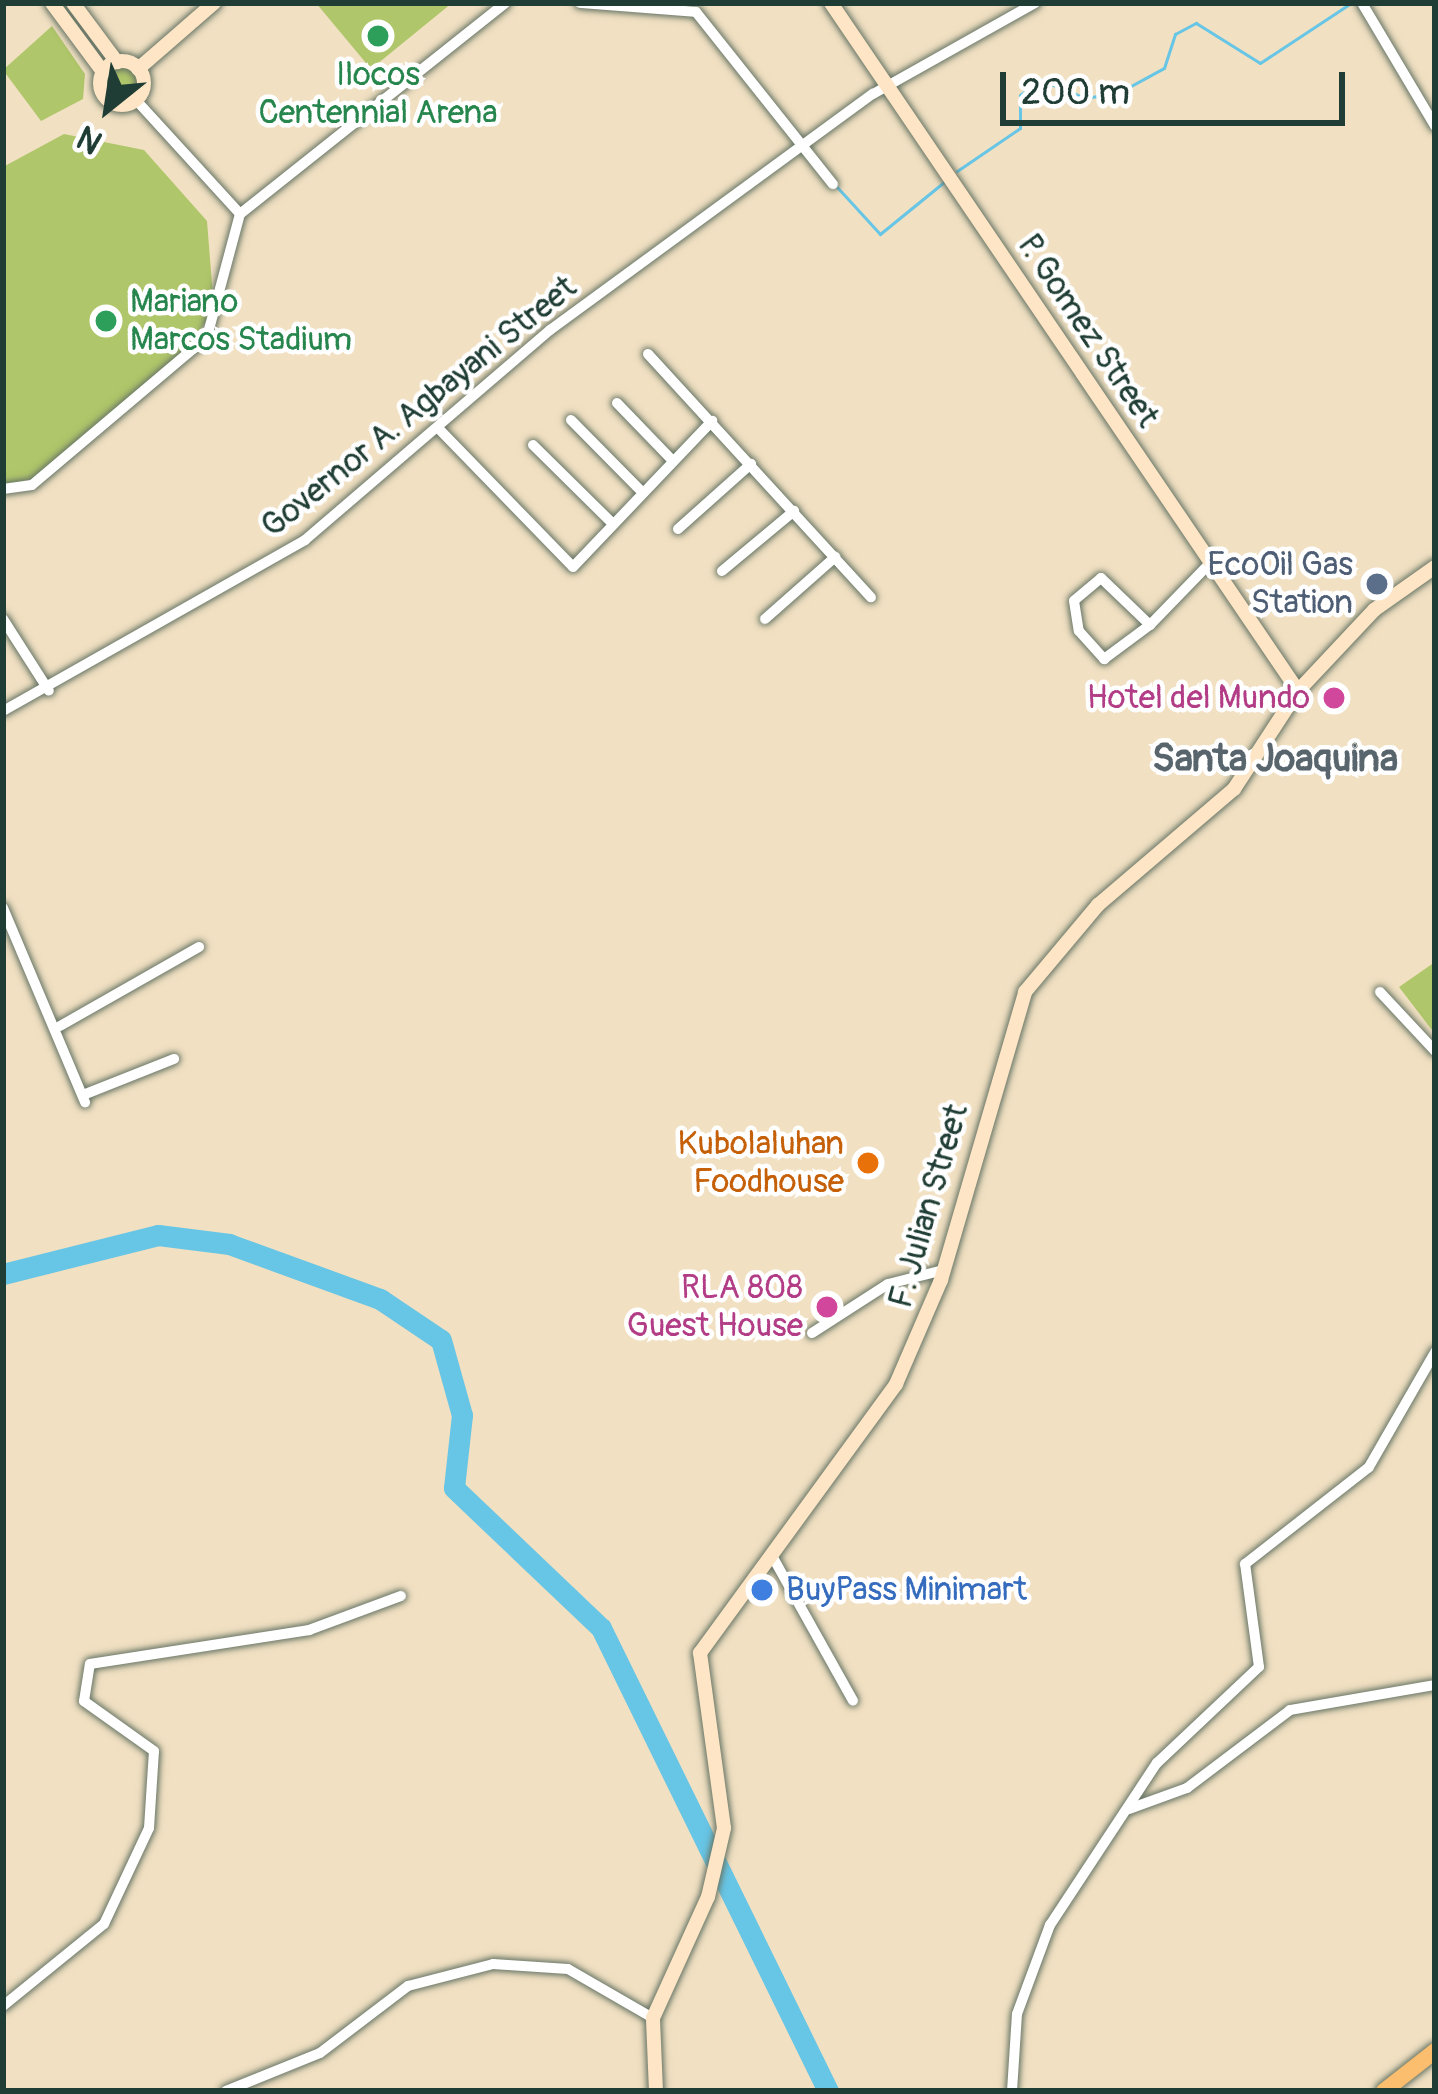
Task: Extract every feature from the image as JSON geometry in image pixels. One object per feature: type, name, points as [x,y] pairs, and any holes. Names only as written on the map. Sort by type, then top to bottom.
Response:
[{"type":"main road","points":[[1384,2091],[1435,2050]]},
{"type":"street","points":[[52,3],[103,72],[108,100],[136,100]]},
{"type":"street","points":[[73,3],[117,62],[138,70]]},
{"type":"street","points":[[214,3],[138,70],[136,100],[240,214]]},
{"type":"street","points":[[3,489],[32,485],[207,337],[240,214],[505,3]]},
{"type":"street","points":[[580,3],[696,12],[833,184]]},
{"type":"street","points":[[835,8],[852,3]]},
{"type":"street","name":"Governor A. Agbayani Street","points":[[3,711],[50,691],[305,540],[550,330],[890,84],[1035,3]]},
{"type":"street","points":[[1362,3],[1435,126]]},
{"type":"street","name":"P. Gomez Street","points":[[835,8],[1298,691]]},
{"type":"street","points":[[103,72],[117,62]]},
{"type":"street","points":[[649,354],[872,597]]},
{"type":"street","points":[[617,403],[671,459]]},
{"type":"street","points":[[571,420],[639,489]]},
{"type":"street","points":[[439,429],[573,567],[639,489],[712,421]]},
{"type":"street","points":[[533,445],[610,521]]},
{"type":"street","points":[[678,529],[752,464]]},
{"type":"street","points":[[722,571],[794,511]]},
{"type":"street","points":[[765,619],[835,557]]},
{"type":"street","points":[[1150,625],[1101,578],[1074,601],[1079,631],[1104,658],[1150,625],[1210,563]]},
{"type":"street","name":"F. Julian Street","points":[[656,2091],[653,2018],[708,1897],[724,1828],[700,1654],[896,1384],[944,1270],[987,1099],[1033,977],[1234,789],[1298,691],[1374,610],[1435,567]]},
{"type":"street","points":[[3,620],[50,691]]},
{"type":"street","points":[[3,908],[60,1026],[84,1098],[174,1060]]},
{"type":"street","points":[[60,1026],[199,947]]},
{"type":"street","points":[[1380,992],[1435,1051]]},
{"type":"street","points":[[812,1333],[887,1284],[944,1270]]},
{"type":"street","points":[[1012,2091],[1034,1957],[1171,1748],[1258,1667],[1245,1564],[1369,1467],[1435,1352]]},
{"type":"street","points":[[772,1554],[853,1701]]},
{"type":"street","points":[[3,2006],[104,1924],[149,1828],[154,1751],[84,1700],[90,1664],[309,1630],[401,1596]]},
{"type":"street","points":[[1129,1809],[1187,1789],[1290,1710],[1435,1685]]},
{"type":"street","points":[[226,2091],[332,2046],[408,1986],[493,1964],[568,1969],[653,2018]]},
{"type":"green space","name":"Ilocos Centennial Arena","points":[[316,3],[452,3],[371,69]]},
{"type":"green space","points":[[52,26],[85,74],[83,99],[41,121],[3,70]]},
{"type":"green space","points":[[121,66],[134,71],[139,84],[134,97],[121,102],[108,97],[103,84],[108,71]]},
{"type":"green space","name":"Mariano Marcos Stadium","points":[[64,134],[144,150],[207,221],[214,309],[183,355],[35,478],[4,486],[3,167]]},
{"type":"green space","points":[[1435,962],[1435,1034],[1399,987]]},
{"type":"waterway","points":[[957,171],[1020,128],[1020,95],[1041,80],[1085,98],[1118,93],[1164,68],[1175,34],[1196,23],[1260,63],[1351,3]]},
{"type":"waterway","points":[[837,187],[880,234],[944,182]]},
{"type":"waterway","points":[[3,1274],[158,1235],[229,1244],[380,1299],[441,1340],[462,1415],[454,1488],[601,1628],[828,2091]]},
{"type":"place","name":"Ilocos Centennial Arena","points":[[378,36]]},
{"type":"place","name":"Mariano Marcos Stadium","points":[[106,321]]},
{"type":"place","name":"EcoOil Gas Station","points":[[1377,584]]},
{"type":"place","name":"Hotel del Mundo","points":[[1334,698]]},
{"type":"place","name":"Kubolaluhan Foodhouse","points":[[868,1163]]},
{"type":"place","name":"RLA 808 Guest House","points":[[827,1307]]},
{"type":"place","name":"BuyPass Minimart","points":[[762,1590]]},
{"type":"district","name":"Santa Joaquina","points":[[1275,759]]}]
